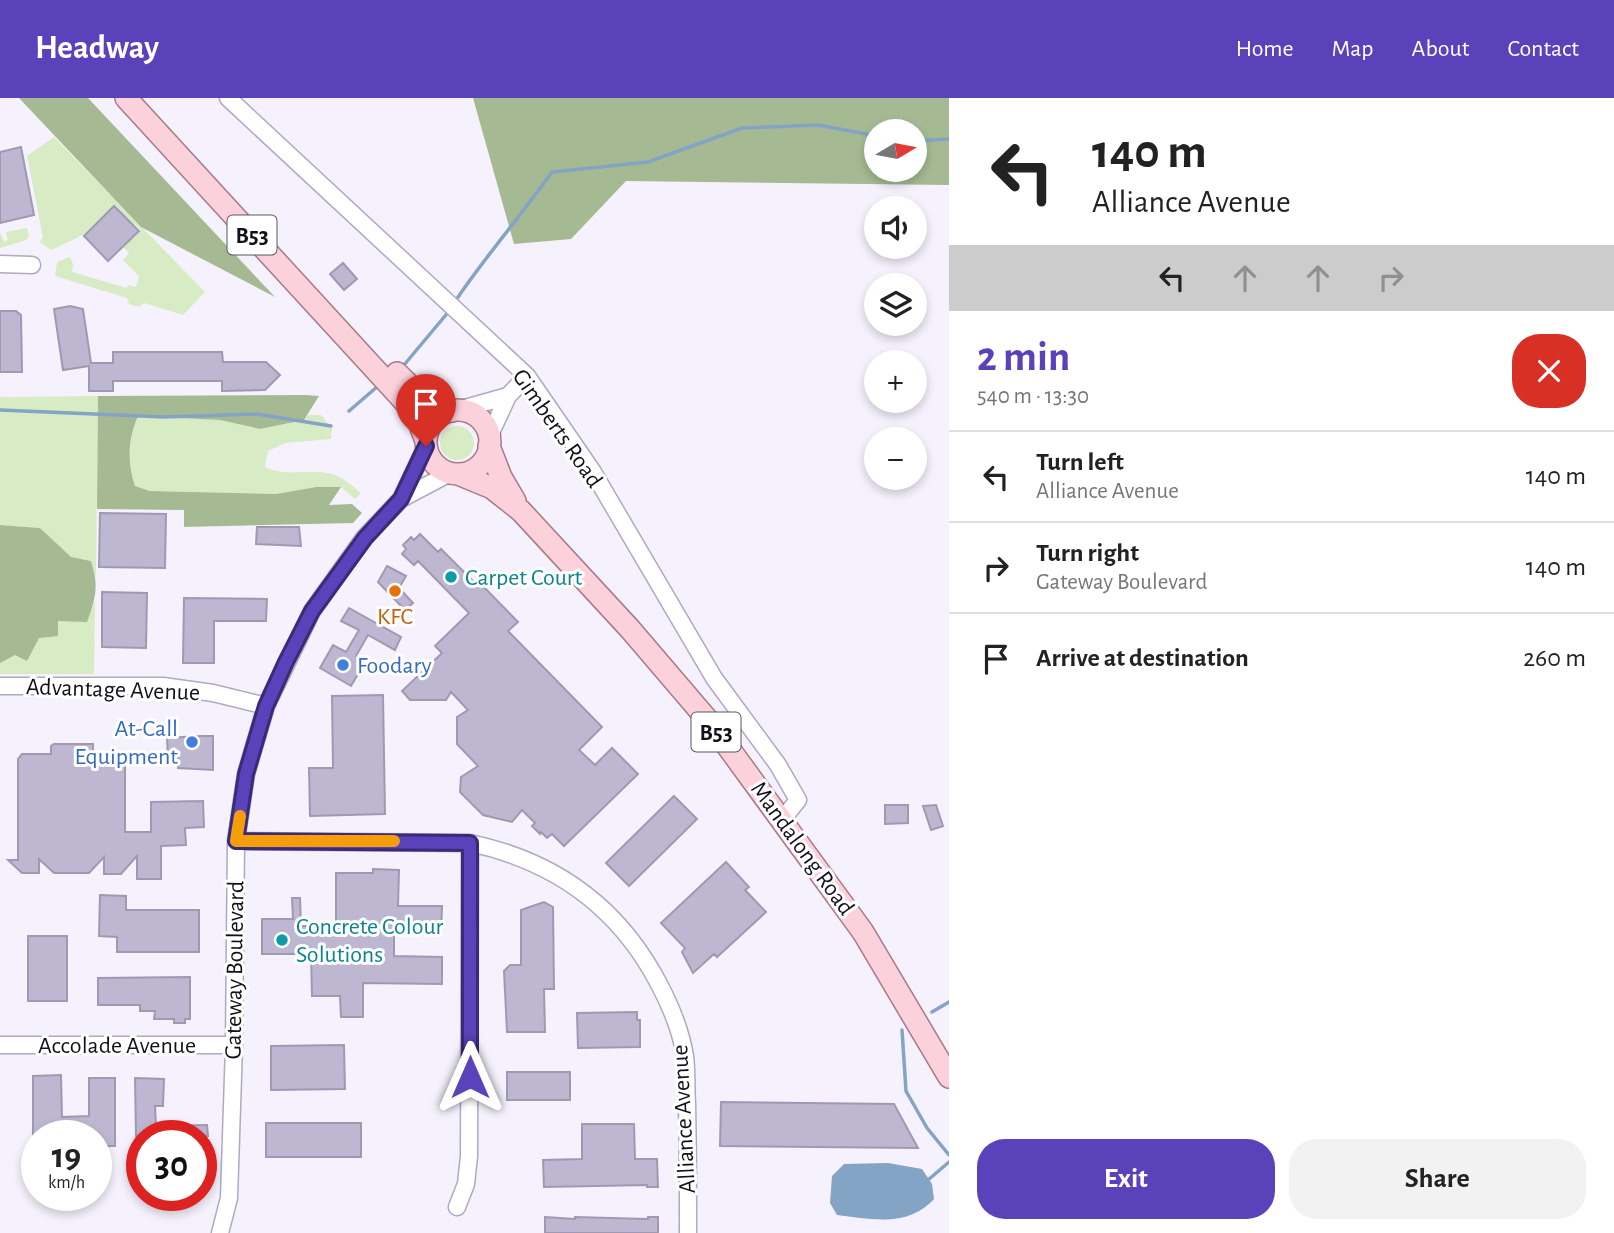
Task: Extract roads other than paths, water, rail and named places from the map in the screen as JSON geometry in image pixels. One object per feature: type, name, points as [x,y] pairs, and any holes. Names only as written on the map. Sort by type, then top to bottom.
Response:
[{"type":"main road","name":"B53","points":[[126,98],[416,414],[435,464],[454,473]]},
{"type":"main road","name":"B53","points":[[139,98],[418,394],[455,411],[474,415],[482,422],[489,441]]},
{"type":"main road","points":[[426,444],[429,429],[436,419],[455,411]]},
{"type":"main road","points":[[454,473],[466,473],[478,467],[484,460],[489,441]]},
{"type":"main road","name":"Mandalong Road","points":[[489,441],[501,478],[521,511]]},
{"type":"main road","name":"Mandalong Road","points":[[454,473],[492,488],[521,511],[630,629],[712,725],[865,934],[949,1077]]},
{"type":"street","name":"Gimberts Road","points":[[228,98],[527,376],[593,472],[714,678],[778,765],[798,800],[782,820]]},
{"type":"street","points":[[0,264],[32,265]]},
{"type":"street","points":[[508,396],[527,376]]},
{"type":"street","name":"Gimberts Road","points":[[455,411],[508,396]]},
{"type":"street","name":"Gimberts Road","points":[[489,441],[508,396]]},
{"type":"street","name":"Gateway Boulevard","points":[[220,1233],[229,1198],[236,841],[246,774],[266,706],[312,611],[365,538],[401,499],[426,444]]},
{"type":"street","name":"Gateway Boulevard","points":[[401,499],[454,473]]},
{"type":"street","name":"Advantage Avenue","points":[[0,686],[163,686],[213,693],[266,706]]},
{"type":"street","name":"Alliance Avenue","points":[[236,841],[470,843],[500,850],[538,865],[584,891],[621,926],[646,959],[670,1006],[685,1055],[688,1233]]},
{"type":"street","points":[[457,1207],[466,1184],[469,1156],[470,843]]},
{"type":"street","name":"Accolade Avenue","points":[[0,1045],[234,1045]]},
{"type":"water","points":[[888,1163],[922,1169],[932,1184],[934,1199],[924,1208],[901,1218],[876,1219],[837,1215],[830,1203],[832,1176],[844,1164]]},
{"type":"waterway","points":[[454,303],[552,172],[648,162],[742,128],[818,125],[864,134]]},
{"type":"waterway","points":[[928,140],[949,139]]},
{"type":"waterway","points":[[404,365],[450,310]]},
{"type":"waterway","points":[[349,411],[378,386]]},
{"type":"waterway","points":[[0,410],[164,417],[257,414],[331,426]]},
{"type":"waterway","points":[[932,1012],[949,1002]]},
{"type":"waterway","points":[[902,1030],[906,1091],[927,1128],[949,1155]]},
{"type":"waterway","points":[[928,1180],[949,1162]]},
{"type":"place","name":"Carpet Court","points":[[451,577]]},
{"type":"place","name":"KFC","points":[[395,591]]},
{"type":"place","name":"Foodary","points":[[343,665]]},
{"type":"place","name":"At-Call Equipment","points":[[192,742]]},
{"type":"place","name":"Concrete Colour Solutions","points":[[282,940]]}]
